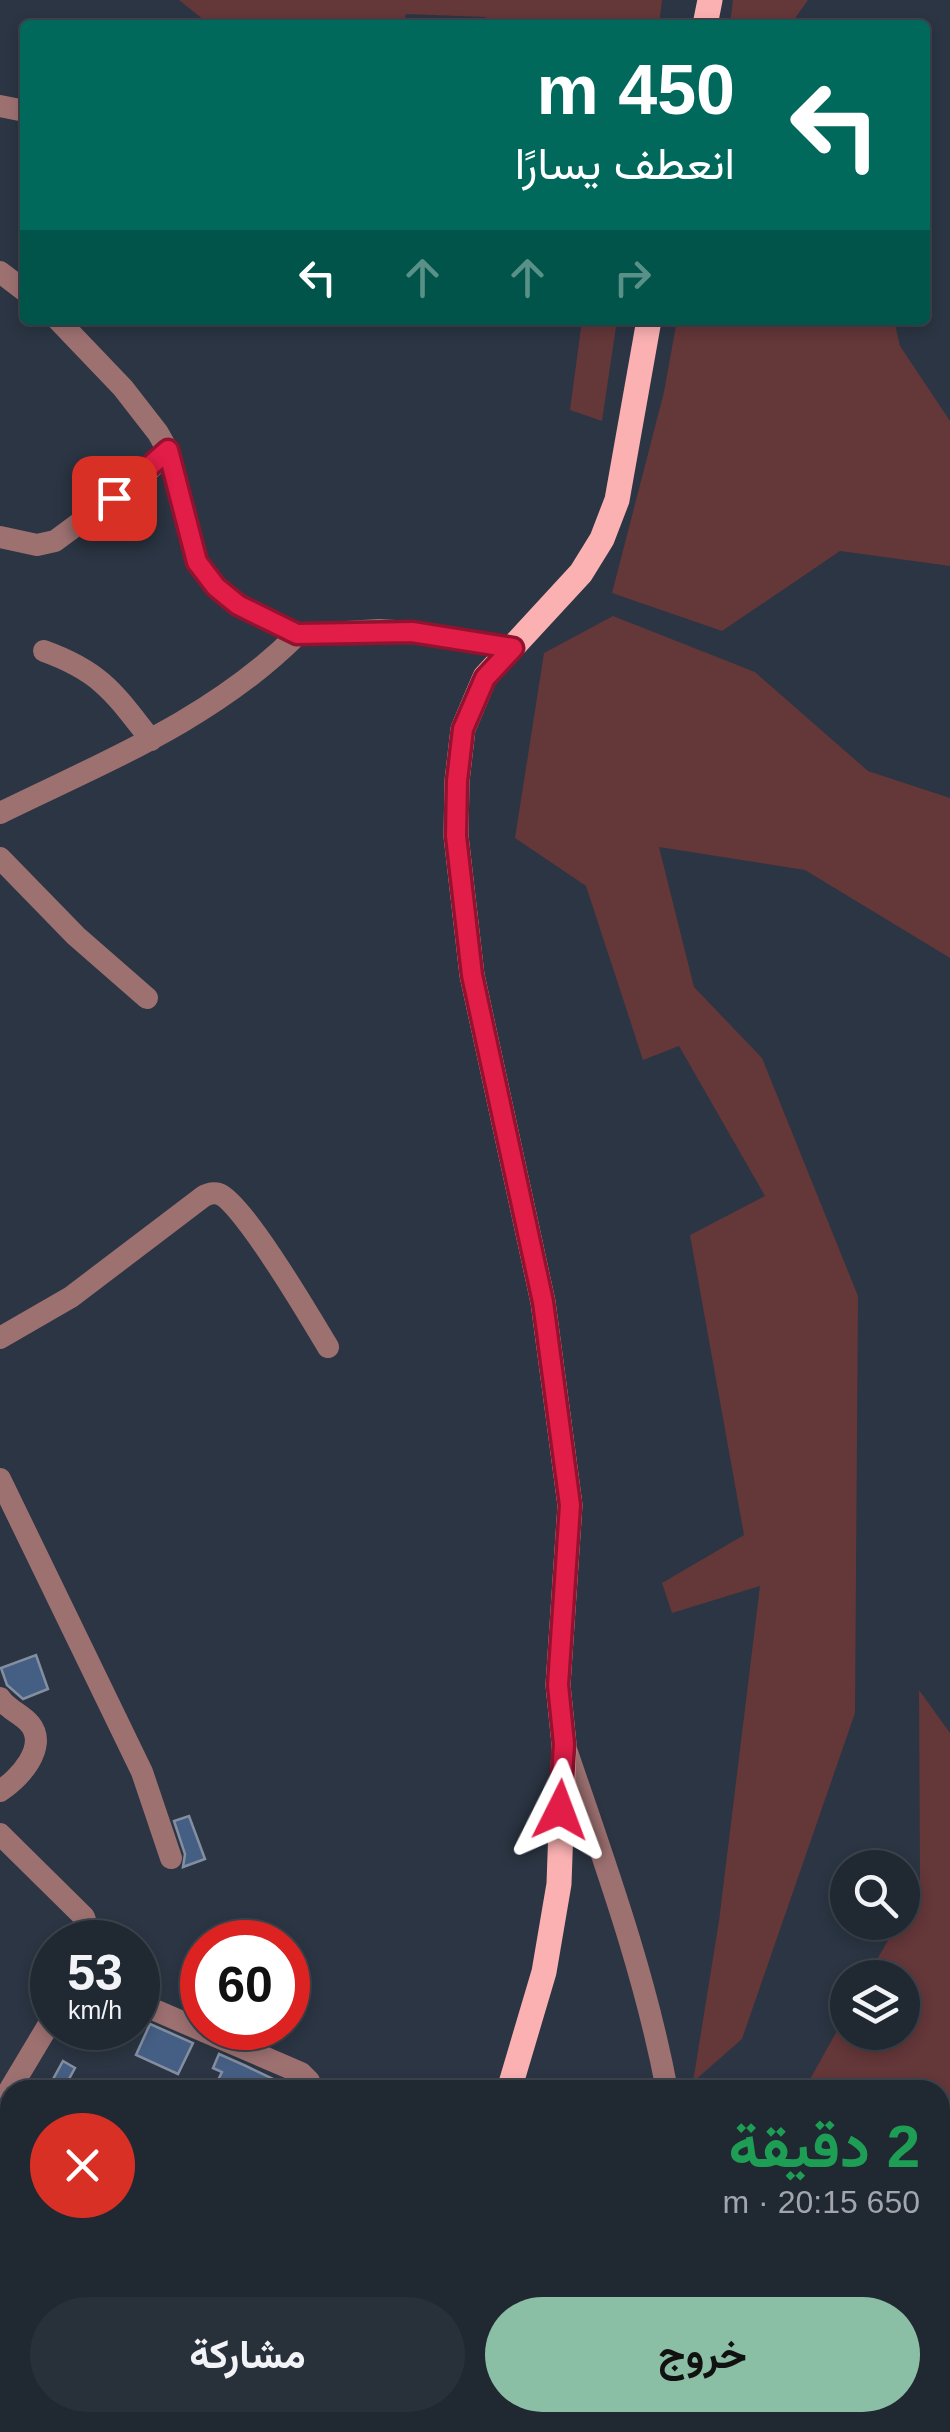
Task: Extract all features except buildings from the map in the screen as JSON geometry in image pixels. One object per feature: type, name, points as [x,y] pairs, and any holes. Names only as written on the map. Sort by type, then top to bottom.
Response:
[{"type":"main road","points":[[512,2080],[544,1972],[559,1884],[564,1744],[558,1685],[570,1505],[543,1302],[472,975],[456,836],[457,781],[463,729],[485,678],[581,573],[602,539],[617,500],[648,325]]},
{"type":"street","points":[[0,272],[20,287]]},
{"type":"street","points":[[63,325],[123,388],[168,450],[190,541],[206,576],[238,605],[297,634],[412,632],[513,648]]},
{"type":"street","points":[[0,537],[37,544],[56,541],[142,476],[168,450]]},
{"type":"street","points":[[0,814],[196,714],[267,664],[297,634]]},
{"type":"street","points":[[44,652],[78,663],[98,677],[151,740]]},
{"type":"street","points":[[0,858],[76,936],[148,998]]},
{"type":"street","points":[[0,1338],[71,1297],[213,1193],[224,1196],[267,1250],[328,1347]]},
{"type":"street","points":[[0,1478],[142,1772],[171,1858]]},
{"type":"street","points":[[0,1698],[30,1724],[34,1733],[28,1766],[16,1781],[0,1791]]},
{"type":"street","points":[[564,1744],[632,1940],[665,2080]]},
{"type":"street","points":[[0,1834],[85,1920]]},
{"type":"street","points":[[160,2012],[308,2080]]},
{"type":"street","points":[[16,2080],[33,2050]]},
{"type":"shaded area","points":[[179,0],[662,0],[660,20],[488,20],[406,14],[404,20],[204,20]]},
{"type":"shaded area","points":[[733,0],[808,0],[794,20],[731,20]]},
{"type":"shaded area","points":[[581,325],[616,325],[602,421],[570,410]]},
{"type":"shaded area","points":[[676,325],[895,325],[900,346],[950,421],[950,566],[840,551],[722,631],[612,593],[664,392]]},
{"type":"shaded area","points":[[613,616],[755,672],[868,771],[950,798],[950,958],[805,870],[659,847],[694,987],[762,1058],[858,1296],[855,1713],[742,2039],[695,2080],[760,1586],[672,1613],[662,1583],[744,1535],[690,1235],[765,1196],[679,1046],[643,1060],[586,886],[515,838],[544,653]]},
{"type":"shaded area","points":[[919,1690],[950,1733],[950,2080],[810,2080],[830,2043],[830,2050],[920,2050],[920,1960],[877,1960],[888,1940],[920,1940]]},
{"type":"route","points":[[114,498],[168,450],[197,562],[216,587],[238,605],[297,634],[412,632],[513,648],[485,678],[463,729],[456,836],[472,975],[543,1302],[570,1505],[558,1685],[564,1744],[560,1810]]}]
